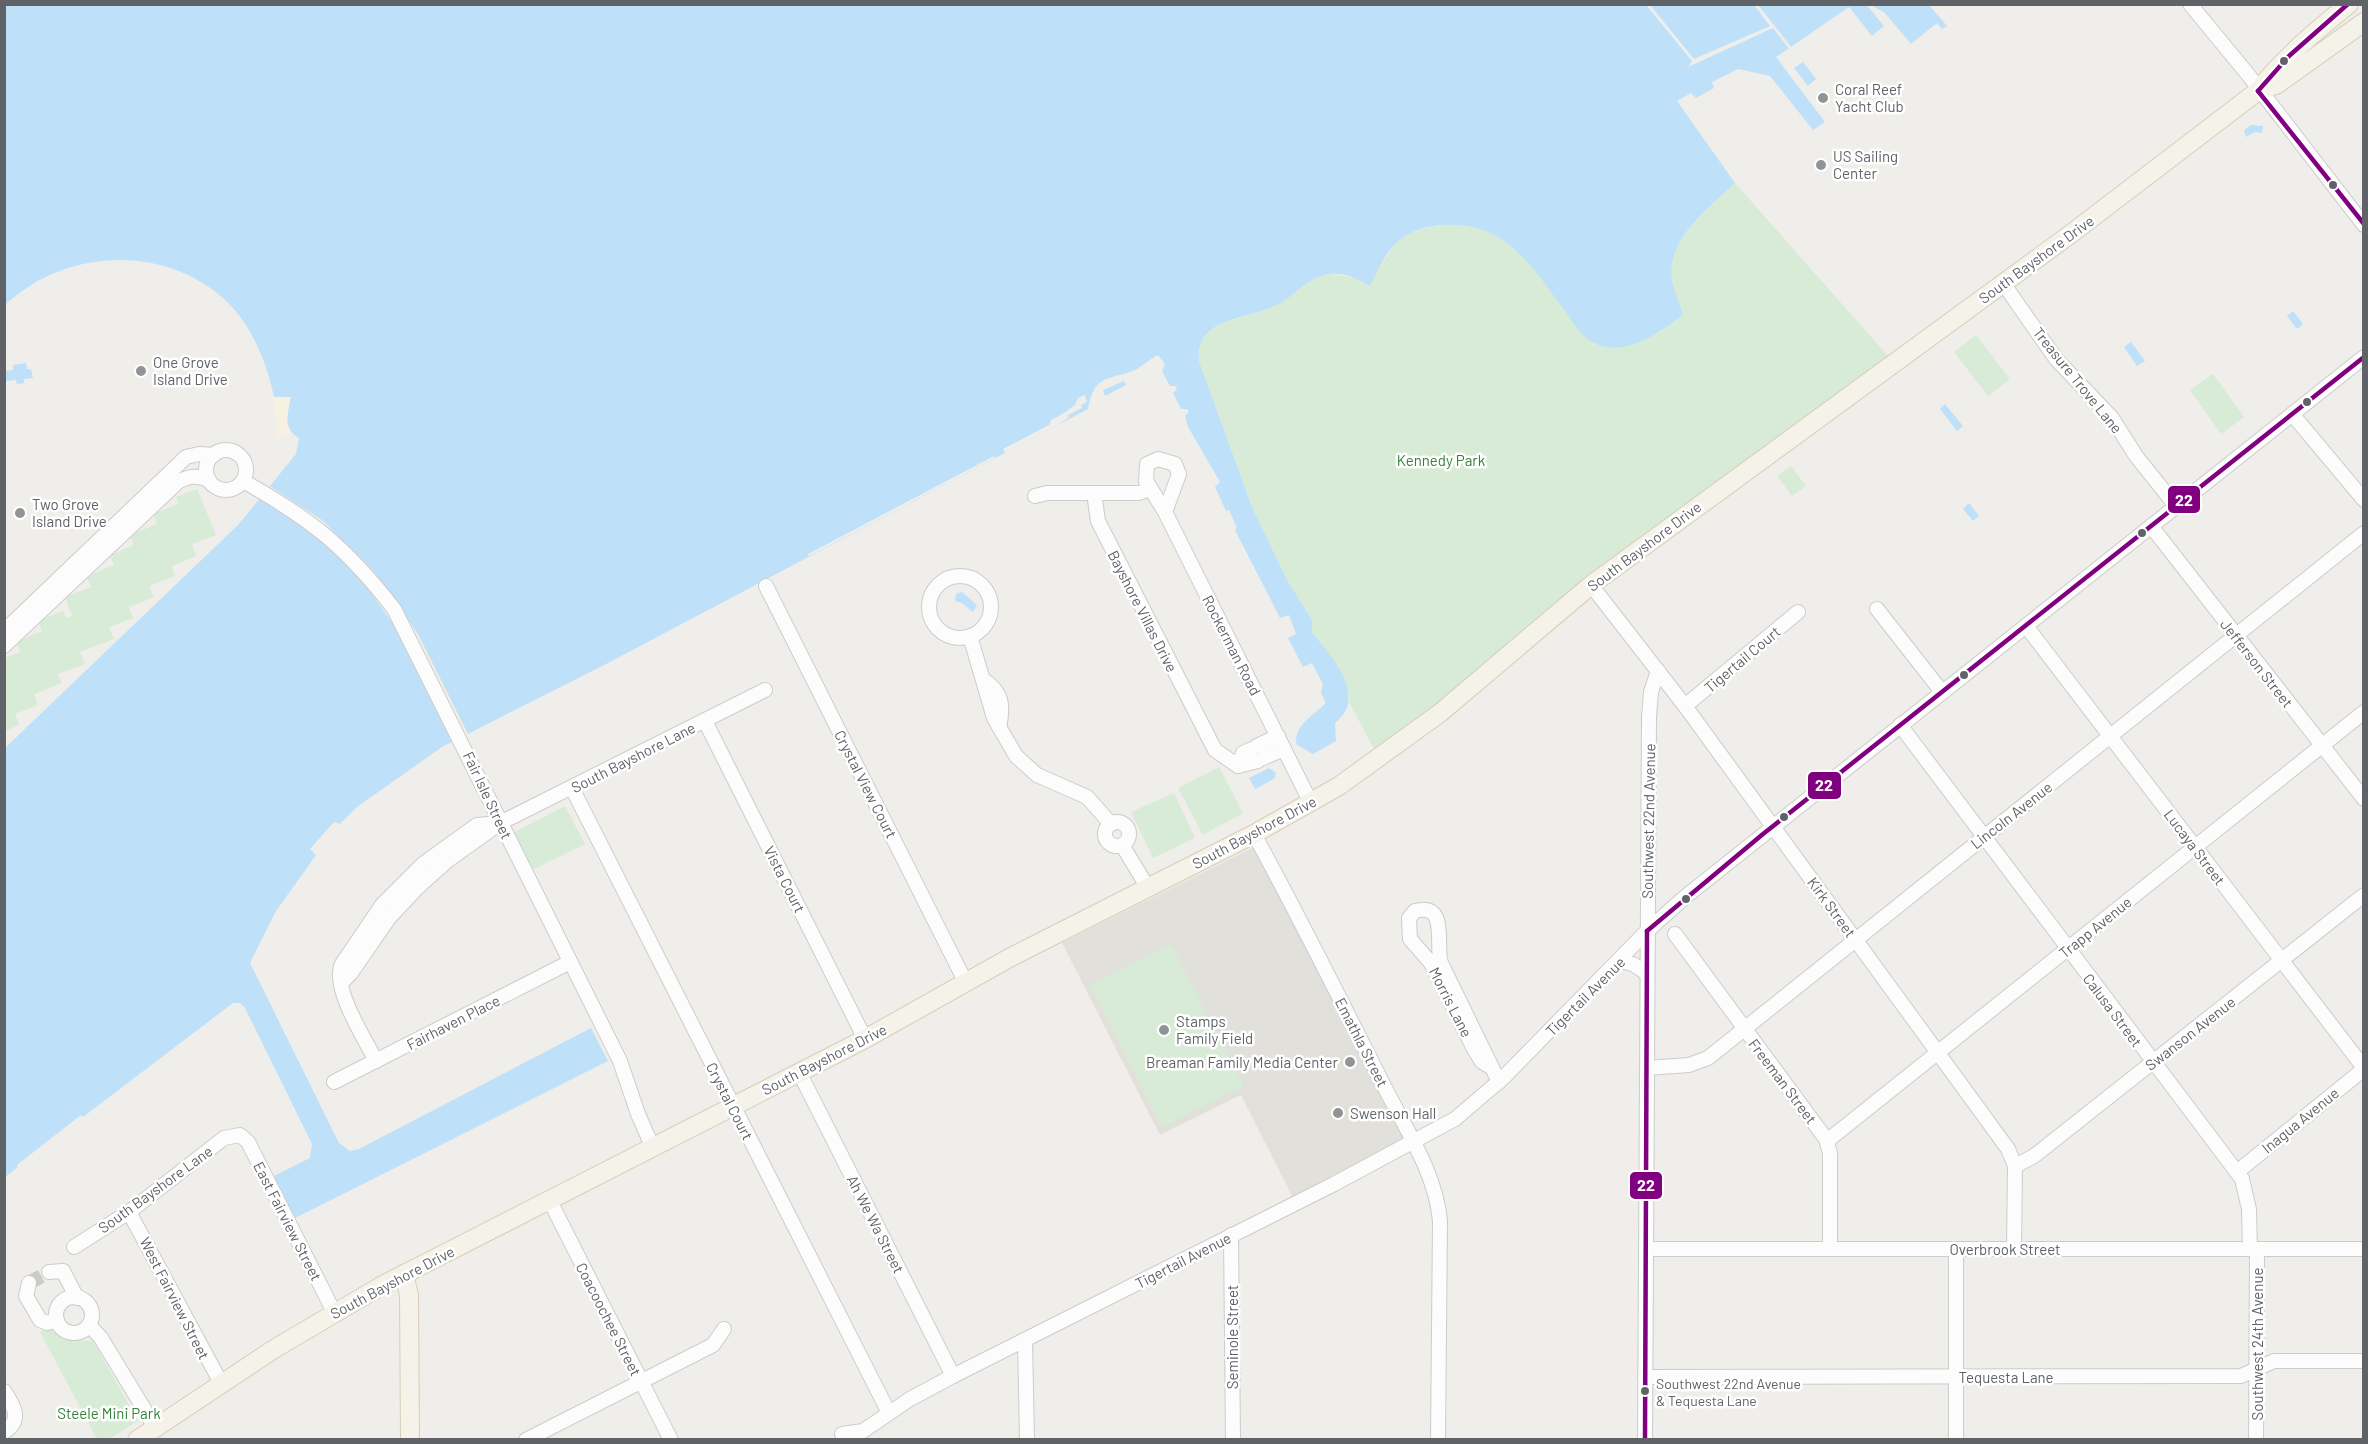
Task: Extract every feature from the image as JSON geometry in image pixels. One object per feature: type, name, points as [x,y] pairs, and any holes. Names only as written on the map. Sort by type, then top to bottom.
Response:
[{"type":"main road","name":"South Bayshore Drive","points":[[136,1440],[334,1312],[404,1274],[549,1198],[865,1039],[966,983],[1311,803],[1391,751],[1440,713],[1592,585],[2003,283],[2258,91],[2270,75],[2349,4]]},
{"type":"main road","name":"South Bayshore Drive","points":[[2258,91],[2276,85],[2364,22]]},
{"type":"main road","points":[[404,1274],[409,1294],[410,1440]]},
{"type":"street","points":[[2190,4],[2364,225]]},
{"type":"street","name":"Treasure Trove Lane","points":[[2003,283],[2062,366],[2112,418],[2136,456],[2176,506]]},
{"type":"street","name":"Tigertail Avenue","points":[[837,1437],[858,1432],[887,1409],[1413,1143],[1461,1114],[1499,1082],[1673,907],[2364,357]]},
{"type":"street","points":[[2292,414],[2364,500]]},
{"type":"street","points":[[4,631],[186,457],[199,454],[214,455],[225,451],[237,454],[245,464],[243,481],[238,486],[225,490],[219,489],[200,476],[178,481],[4,646]]},
{"type":"street","points":[[209,480],[207,467],[214,455]]},
{"type":"street","points":[[1035,496],[1047,493],[1139,493],[1150,489],[1145,476],[1148,464],[1158,459],[1175,464],[1178,479],[1165,512]]},
{"type":"street","name":"Fair Isle Street","points":[[243,481],[321,529],[371,579],[394,609],[624,1069],[636,1109],[652,1146]]},
{"type":"street","name":"Rockerman Road","points":[[1150,489],[1165,512],[1311,803]]},
{"type":"street","name":"Bayshore Villas Drive","points":[[1094,493],[1095,514],[1101,527],[1217,753],[1238,765],[1281,743]]},
{"type":"street","name":"Jefferson Street","points":[[2151,526],[2364,799]]},
{"type":"street","name":"Lincoln Avenue","points":[[1647,1068],[1699,1062],[2364,533]]},
{"type":"street","points":[[964,576],[975,580],[989,597],[991,609],[988,620],[981,630],[970,636],[951,636],[940,630],[933,621],[929,609],[931,596],[937,586],[947,579],[964,576]]},
{"type":"street","name":"Kirk Street","points":[[1592,585],[1685,706],[2008,1149],[2015,1166],[2014,1249]]},
{"type":"street","name":"Crystal View Court","points":[[766,586],[966,983]]},
{"type":"street","points":[[1877,609],[1942,692]]},
{"type":"street","name":"Tigertail Court","points":[[1685,706],[1798,612]]},
{"type":"street","name":"Lucaya Street","points":[[2026,626],[2364,1068]]},
{"type":"street","points":[[970,636],[994,718],[1011,748],[1027,768],[1087,797],[1111,824],[1118,823],[1127,828],[1129,838],[1122,845],[1148,888]]},
{"type":"street","name":"Southwest 22nd Avenue","points":[[1645,1440],[1649,709],[1658,671]]},
{"type":"street","name":"South Bayshore Lane","points":[[376,1061],[345,1000],[339,971],[347,955],[396,890],[430,858],[477,825],[500,823],[765,690]]},
{"type":"street","name":"Trapp Avenue","points":[[1827,1141],[2364,712]]},
{"type":"street","name":"Vista Court","points":[[705,721],[865,1039]]},
{"type":"street","name":"Calusa Street","points":[[1900,725],[2237,1172],[2247,1192],[2254,1249]]},
{"type":"street","name":"Crystal Court","points":[[572,788],[887,1409]]},
{"type":"street","name":"Emathla Street","points":[[1254,834],[1300,918],[1413,1143],[1431,1185],[1439,1214],[1438,1440]]},
{"type":"street","points":[[1647,895],[1657,903],[1673,907]]},
{"type":"street","name":"Swanson Avenue","points":[[2015,1166],[2034,1156],[2364,896]]},
{"type":"street","name":"Morris Lane","points":[[1489,1066],[1482,1062],[1474,1049],[1431,963],[1410,939],[1409,918],[1415,911],[1430,912],[1439,922],[1439,957],[1483,1047],[1489,1066],[1499,1082]]},
{"type":"street","name":"Freeman Street","points":[[1675,934],[1827,1141]]},
{"type":"street","points":[[1619,961],[1633,964],[1646,973]]},
{"type":"street","name":"Fairhaven Place","points":[[334,1082],[570,962]]},
{"type":"street","name":"Inagua Avenue","points":[[2237,1172],[2364,1068]]},
{"type":"street","name":"Ah We Wa Street","points":[[799,1072],[953,1376]]},
{"type":"street","name":"South Bayshore Lane","points":[[74,1246],[129,1212],[224,1138],[238,1134]]},
{"type":"street","name":"East Fairview Street","points":[[238,1134],[249,1142],[334,1312]]},
{"type":"street","points":[[1827,1141],[1830,1153],[1830,1249]]},
{"type":"street","name":"Coacoochee Street","points":[[549,1198],[671,1440]]},
{"type":"street","name":"West Fairview Street","points":[[129,1212],[221,1383]]},
{"type":"street","name":"Seminole Street","points":[[1231,1236],[1233,1440]]},
{"type":"street","name":"Overbrook Street","points":[[1646,1249],[2364,1249]]},
{"type":"street","points":[[1956,1249],[1956,1440]]},
{"type":"street","name":"Southwest 24th Avenue","points":[[2254,1249],[2256,1440]]},
{"type":"street","points":[[49,1272],[63,1271],[76,1298]]},
{"type":"street","points":[[29,1283],[26,1296],[40,1320],[47,1323],[57,1320]]},
{"type":"street","points":[[76,1298],[86,1302],[91,1310],[89,1325],[83,1331],[74,1333],[65,1331],[57,1320],[60,1304],[76,1298]]},
{"type":"street","points":[[89,1325],[101,1338],[154,1427]]},
{"type":"street","points":[[526,1440],[713,1345],[724,1329]]},
{"type":"street","points":[[1025,1340],[1027,1440]]},
{"type":"street","name":"Tequesta Lane","points":[[1645,1377],[2241,1376],[2274,1361],[2364,1361]]},
{"type":"street","points":[[4,1391],[16,1408],[16,1415],[13,1425],[4,1432]]},
{"type":"street","points":[[868,1422],[878,1440]]},
{"type":"shaded area","points":[[1254,847],[1404,1140],[1292,1196],[1241,1095],[1160,1135],[1062,943]]},
{"type":"green space","name":"Kennedy Park","points":[[1735,183],[1888,356],[1509,645],[1418,721],[1374,749],[1349,702],[1350,695],[1312,633],[1312,620],[1286,578],[1252,507],[1199,361],[1200,347],[1205,337],[1224,323],[1273,307],[1309,281],[1322,275],[1355,277],[1375,268],[1382,263],[1395,244],[1409,233],[1420,229],[1457,224],[1490,230],[1521,253],[1594,344],[1632,343],[1652,336],[1683,315],[1672,278],[1672,263],[1676,250],[1702,213]]},
{"type":"green space","points":[[1976,335],[2010,379],[1988,396],[1954,352]]},
{"type":"green space","points":[[2213,374],[2244,417],[2221,434],[2190,390]]},
{"type":"green space","points":[[1791,466],[1806,486],[1792,496],[1777,476]]},
{"type":"green space","points":[[197,489],[216,535],[192,544],[196,556],[172,566],[175,576],[149,586],[154,597],[129,607],[133,618],[109,627],[114,639],[80,652],[85,664],[58,674],[62,683],[34,694],[38,705],[15,714],[19,725],[5,731],[5,658],[20,652],[17,642],[42,631],[38,621],[63,611],[66,618],[72,616],[65,597],[91,587],[87,576],[114,565],[110,555],[134,545],[130,535],[157,524],[153,514],[178,504],[176,497]]},
{"type":"green space","points":[[1219,767],[1243,813],[1203,835],[1178,788]]},
{"type":"green space","points":[[1174,793],[1195,838],[1153,858],[1131,812]]},
{"type":"green space","points":[[565,806],[585,844],[530,871],[511,834]]},
{"type":"green space","name":"Stamps Family Field","points":[[1171,944],[1244,1086],[1162,1127],[1090,985]]},
{"type":"green space","name":"Steele Mini Park","points":[[49,1328],[65,1340],[93,1341],[138,1421],[109,1439],[97,1439],[40,1332]]},
{"type":"sand","points":[[291,396],[286,423],[292,434],[276,439],[274,397]]},
{"type":"water","points":[[1866,4],[1884,26],[1872,36],[1849,7],[1776,57],[1825,122],[1813,130],[1770,76],[1738,69],[1712,82],[1714,88],[1696,98],[1691,93],[1677,101],[1735,183],[1702,213],[1676,250],[1672,263],[1672,278],[1683,315],[1654,335],[1631,345],[1619,347],[1608,347],[1592,342],[1580,332],[1530,265],[1502,239],[1485,230],[1442,225],[1427,227],[1404,237],[1382,262],[1370,286],[1346,275],[1322,276],[1275,306],[1225,322],[1205,336],[1200,347],[1199,361],[1252,507],[1286,578],[1312,620],[1312,633],[1337,664],[1348,689],[1345,713],[1335,723],[1336,741],[1313,754],[1297,745],[1297,733],[1301,727],[1326,703],[1321,693],[1323,684],[1312,663],[1303,667],[1288,638],[1296,634],[1289,615],[1280,618],[1235,530],[1237,528],[1229,510],[1226,511],[1215,487],[1220,482],[1188,427],[1185,416],[1189,412],[1187,409],[1181,409],[1173,393],[1177,389],[1175,386],[1170,386],[1162,371],[1165,364],[1158,355],[1133,371],[1101,382],[1093,391],[1088,409],[608,663],[442,747],[357,807],[340,824],[334,822],[310,849],[316,855],[276,911],[250,963],[339,1143],[350,1151],[359,1149],[591,1028],[608,1061],[295,1218],[274,1176],[310,1158],[312,1144],[245,1008],[240,1003],[233,1003],[83,1117],[81,1115],[5,1177],[5,748],[238,525],[296,454],[299,438],[288,425],[291,397],[274,397],[267,369],[249,330],[222,297],[197,280],[170,268],[141,261],[112,260],[83,264],[55,273],[28,287],[5,305],[5,5]]},
{"type":"water","points":[[1871,5],[1929,5],[1947,26],[1942,29],[1937,23],[1911,44],[1885,13]]},
{"type":"water","points":[[1803,62],[1816,79],[1808,86],[1794,68]]},
{"type":"water","points":[[2251,125],[2263,126],[2262,133],[2255,132],[2246,137],[2244,130]]},
{"type":"water","points":[[2293,311],[2303,324],[2297,329],[2287,316]]},
{"type":"water","points":[[2131,342],[2145,361],[2137,366],[2124,347]]},
{"type":"water","points":[[26,363],[27,369],[31,369],[33,378],[24,379],[24,383],[17,384],[16,380],[5,381],[5,371],[13,370],[13,365]]},
{"type":"water","points":[[1124,381],[1126,385],[1105,396],[1103,390]]},
{"type":"water","points":[[1945,404],[1963,426],[1957,431],[1940,409]]},
{"type":"water","points":[[1969,503],[1979,516],[1973,521],[1963,509]]},
{"type":"water","points":[[962,592],[977,605],[973,612],[962,603],[955,601],[956,594]]},
{"type":"water","points":[[1269,768],[1276,773],[1274,779],[1255,789],[1249,778]]},
{"type":"pier","points":[[1646,5],[1650,5],[1694,59],[1770,26],[1754,5],[1758,5],[1792,48],[1790,50],[1773,28],[1688,67],[1692,61]]},
{"type":"pier","points":[[1085,395],[1087,402],[1081,405],[1082,408],[1068,415],[1069,417],[1058,425],[1005,453],[1003,449],[1049,425],[1051,420],[1075,405],[1078,398]]},
{"type":"pier","points":[[994,456],[995,458],[809,556],[808,554]]},
{"type":"pier","points":[[268,485],[322,520],[373,570],[418,634],[469,736],[456,743],[400,633],[356,573],[306,527],[258,496]]},
{"type":"tunnel","points":[[29,1283],[49,1272]]},
{"type":"transit line","name":"22","points":[[2258,91],[2289,56],[2348,4]]},
{"type":"transit line","name":"22","points":[[2258,91],[2364,224]]},
{"type":"transit line","name":"22","points":[[1647,931],[1763,834],[2364,357]]},
{"type":"transit line","name":"22","points":[[1645,1440],[1647,931]]},
{"type":"place","name":"Coral Reef Yacht Club","points":[[1823,98]]},
{"type":"place","name":"US Sailing Center","points":[[1821,165]]},
{"type":"place","name":"One Grove Island Drive","points":[[141,371]]},
{"type":"place","name":"Two Grove Island Drive","points":[[20,513]]},
{"type":"place","name":"Stamps Family Field","points":[[1164,1030]]},
{"type":"place","name":"Breaman Family Media Center","points":[[1350,1062]]},
{"type":"place","name":"Swenson Hall","points":[[1338,1113]]},
{"type":"place","name":"Southwest 22nd Avenue & Tequesta Lane","points":[[1645,1391]]}]
